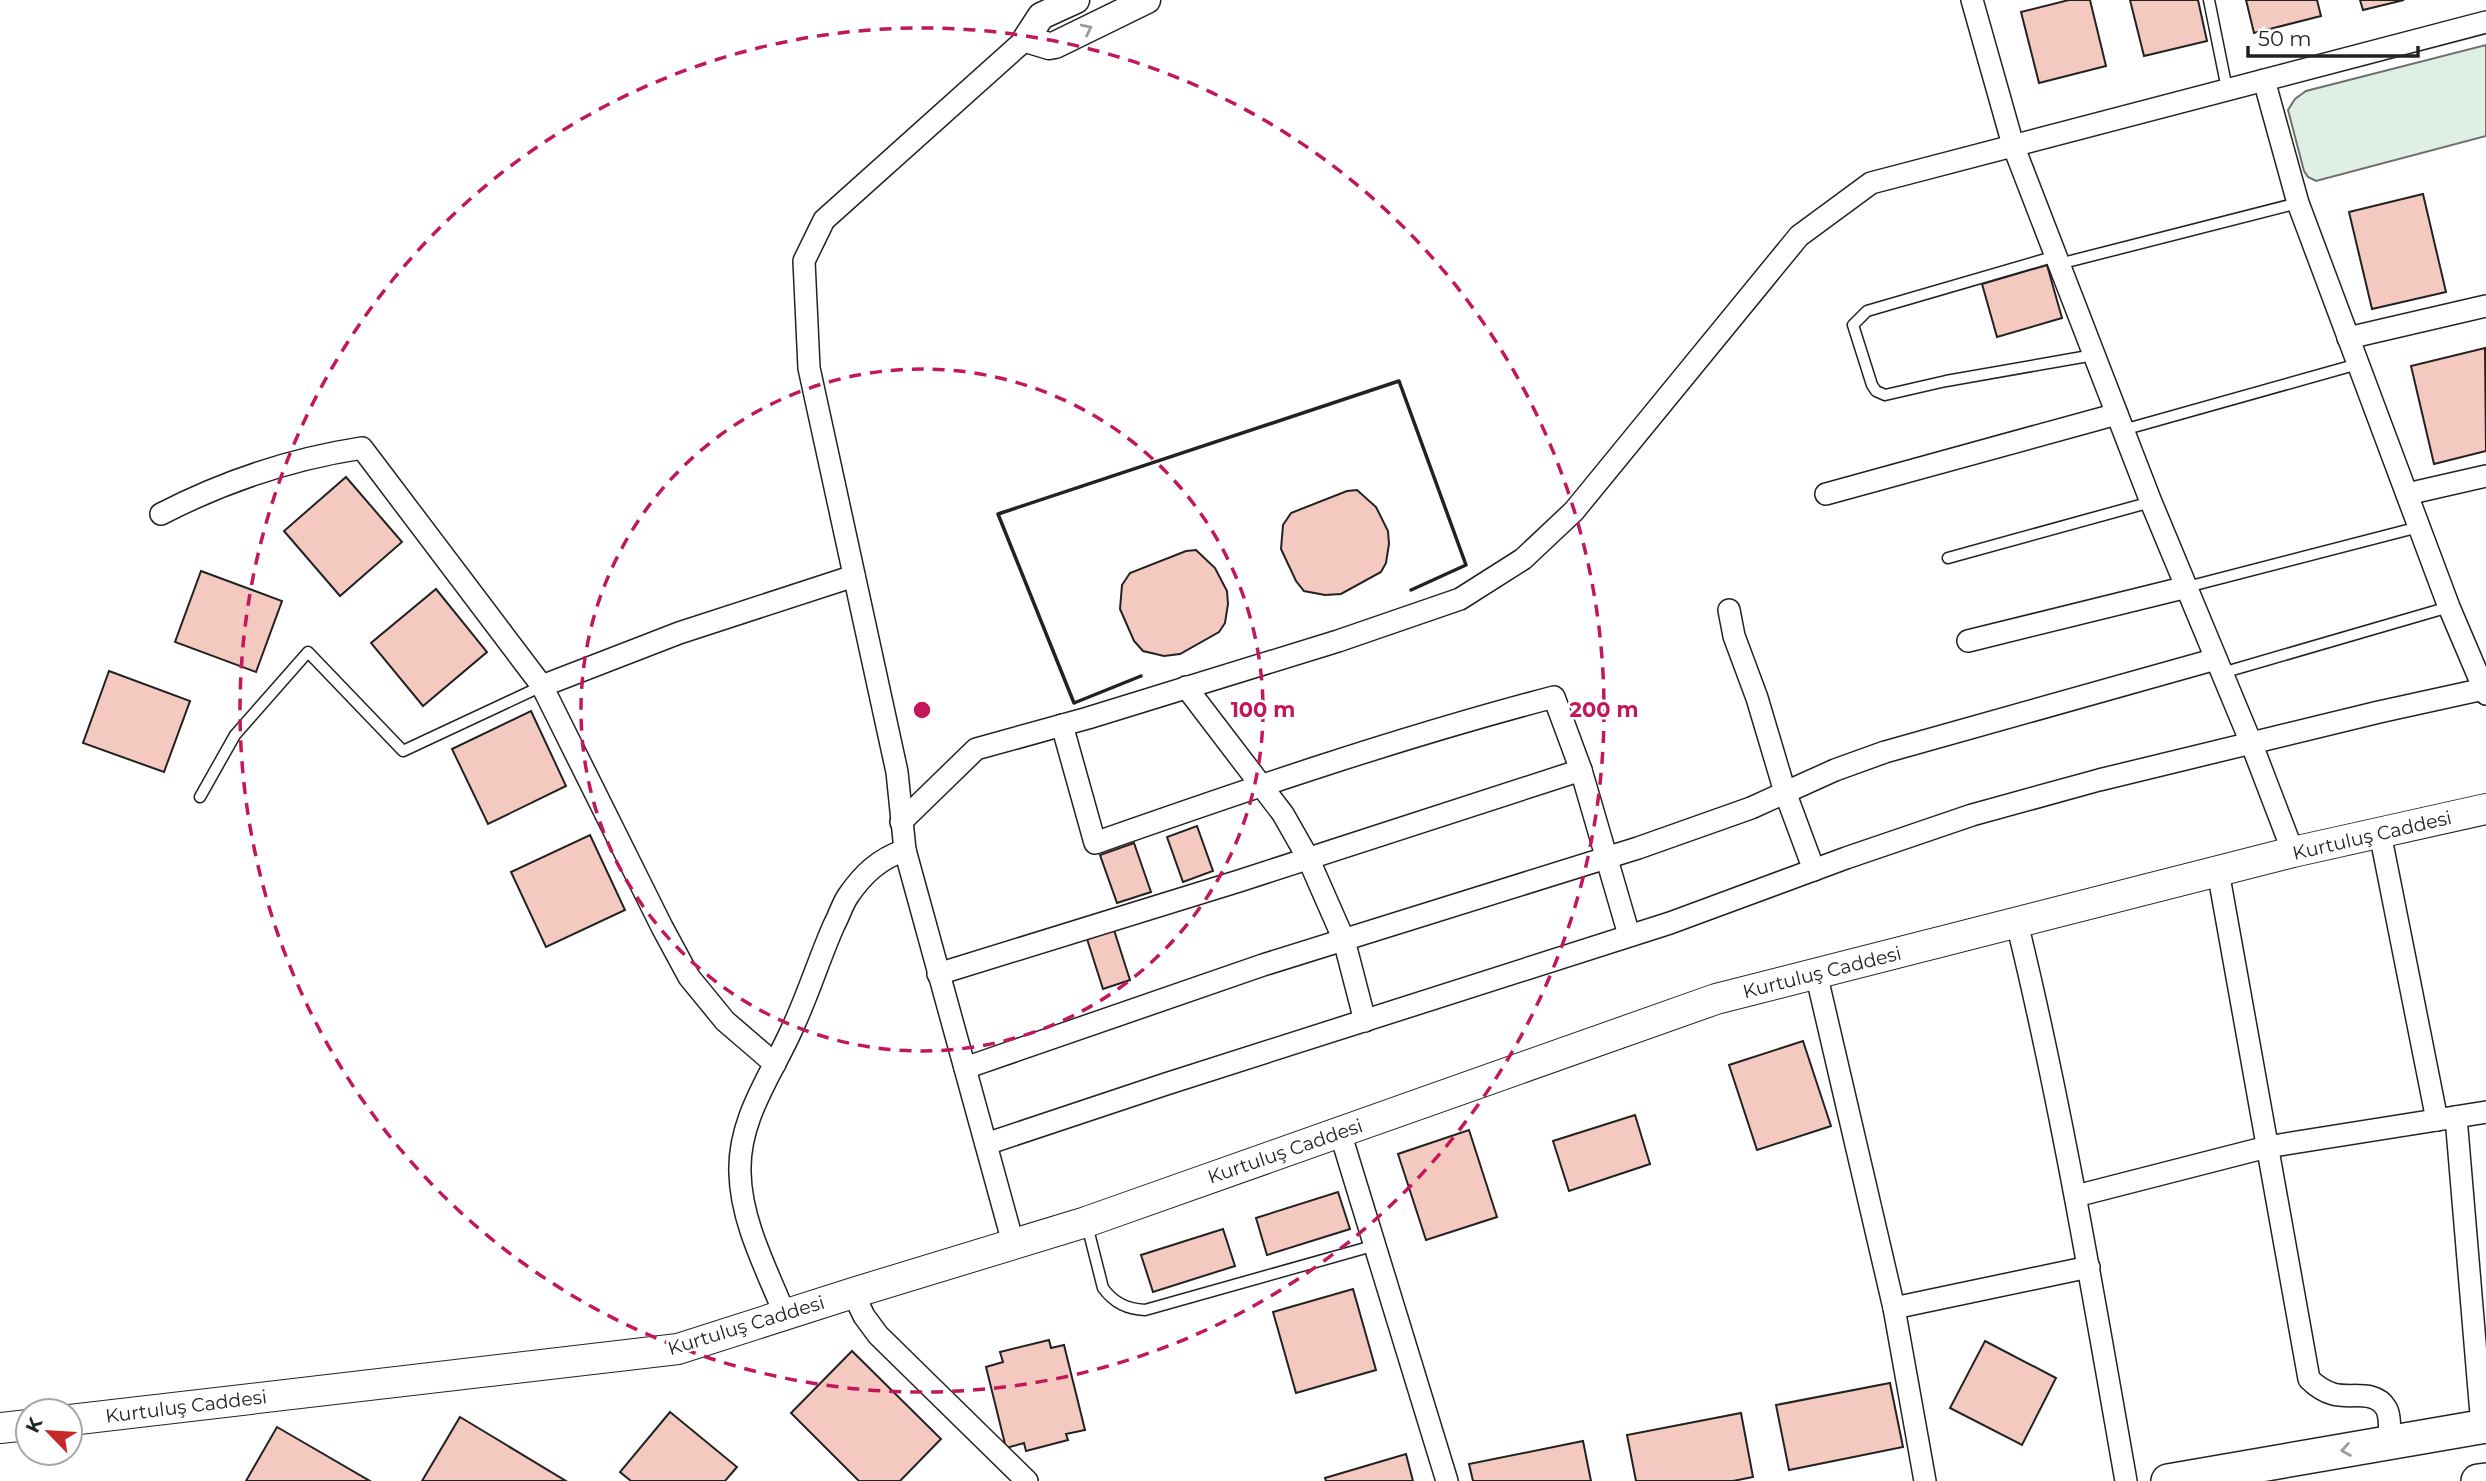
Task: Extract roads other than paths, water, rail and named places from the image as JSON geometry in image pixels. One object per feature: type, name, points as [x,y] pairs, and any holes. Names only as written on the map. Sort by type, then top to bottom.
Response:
[{"type":"highway","points":[[2168,1481],[2484,1426]]},
{"type":"highway","points":[[2478,1481],[2486,1480]]},
{"type":"main road","name":"Kurtuluş Caddesi","points":[[84,1418],[678,1349],[1086,1222],[1716,999],[2293,852],[2486,809]]},
{"type":"street","points":[[1013,1243],[905,850],[897,772],[809,368],[804,261],[824,220],[1026,39],[1049,6],[1076,0]]},
{"type":"street","points":[[1026,39],[1049,46],[1055,45],[1147,0]]},
{"type":"street","points":[[1972,0],[2014,145],[2151,502],[2252,745],[2293,852]]},
{"type":"street","points":[[1049,6],[1055,45]]},
{"type":"street","points":[[901,822],[976,749],[1338,641],[1460,599],[1524,559],[1574,511],[1799,236],[1871,183],[2486,22]]},
{"type":"street","points":[[986,1144],[1629,935],[1909,836],[2036,797],[2379,712],[2485,692],[2449,607],[2298,203],[2264,80]]},
{"type":"street","points":[[2348,338],[2486,306]]},
{"type":"street","points":[[1826,494],[2120,422]]},
{"type":"street","points":[[161,514],[238,478],[320,454],[362,447],[542,686],[689,977],[725,1021],[775,1064]]},
{"type":"street","points":[[2407,494],[2486,476]]},
{"type":"street","points":[[542,686],[679,633],[854,576]]},
{"type":"street","points":[[1968,641],[2187,587]]},
{"type":"street","points":[[1729,610],[1734,636],[1757,698],[1785,792],[1814,870]]},
{"type":"street","points":[[965,1068],[1263,965],[1606,858],[1751,808],[1835,770],[1897,748],[2219,666]]},
{"type":"street","points":[[1186,688],[1283,814],[1308,858],[1344,940],[1365,1021]]},
{"type":"street","points":[[1062,725],[1095,844],[1261,784],[1469,719],[1554,697],[1581,770],[1629,935]]},
{"type":"street","points":[[938,974],[1117,920],[1581,770]]},
{"type":"street","points":[[2380,833],[2446,1118],[2484,1426]]},
{"type":"street","points":[[785,1315],[747,1218],[741,1195],[741,1152],[750,1114],[793,1028],[822,952],[847,897],[872,867],[886,857],[905,850]]},
{"type":"street","points":[[2218,871],[2309,1379],[2333,1394],[2366,1396],[2381,1403],[2388,1410],[2390,1442]]},
{"type":"street","points":[[2017,923],[2040,1016],[2076,1196],[2126,1481]]},
{"type":"street","points":[[1816,974],[1894,1308],[1925,1481]]},
{"type":"street","points":[[2076,1196],[2267,1147],[2486,1112]]},
{"type":"street","points":[[1340,1132],[1447,1481]]},
{"type":"street","points":[[1894,1308],[2089,1267]]},
{"type":"street","points":[[853,1293],[864,1316],[878,1335],[1027,1481]]},
{"type":"lane","points":[[2209,0],[2227,89]]},
{"type":"lane","points":[[2094,355],[1946,381],[1885,395],[1876,391],[1872,385],[1853,325],[1861,314],[1867,311],[2058,260],[2298,203]]},
{"type":"lane","points":[[2120,422],[2358,364]]},
{"type":"lane","points":[[1948,558],[2151,502]]},
{"type":"lane","points":[[2187,587],[2419,527]]},
{"type":"lane","points":[[2219,666],[2449,607]]},
{"type":"lane","points":[[200,797],[235,735],[308,652],[403,751],[542,686]]},
{"type":"lane","points":[[1086,1222],[1103,1288],[1124,1306],[1146,1310],[1376,1245]]}]
